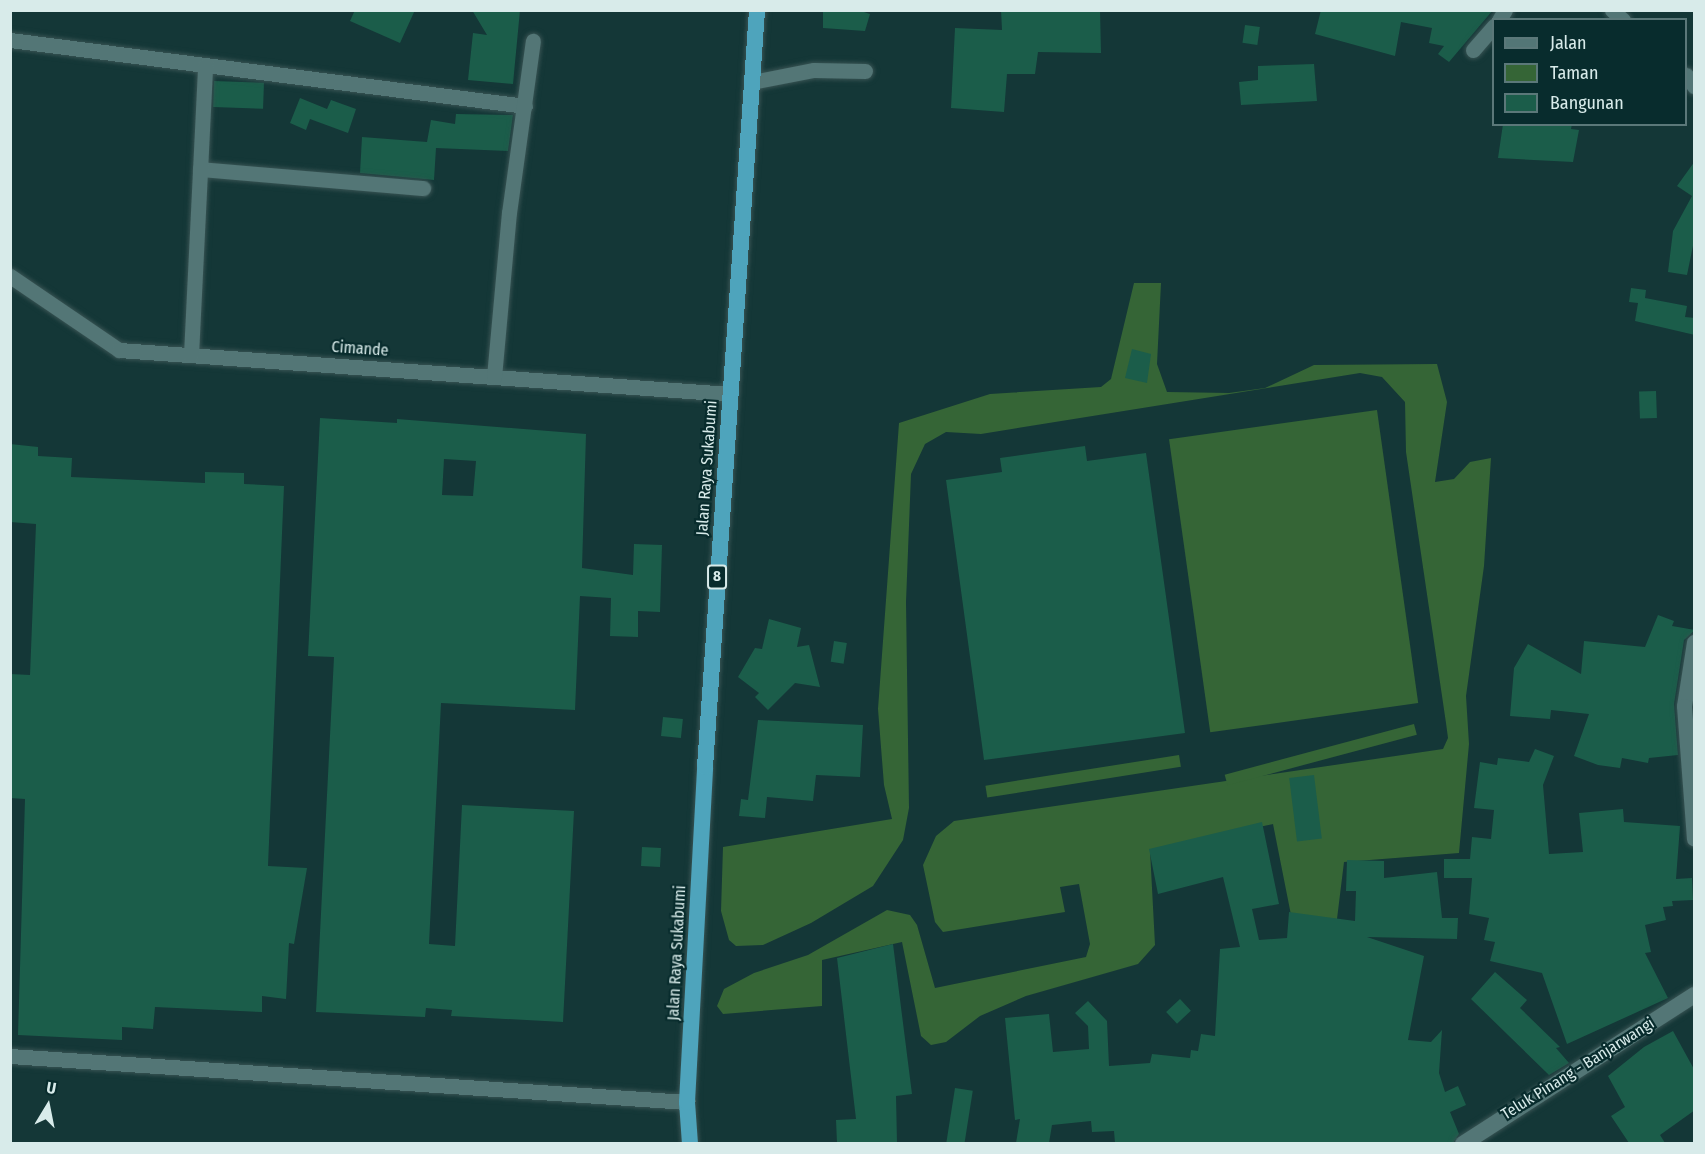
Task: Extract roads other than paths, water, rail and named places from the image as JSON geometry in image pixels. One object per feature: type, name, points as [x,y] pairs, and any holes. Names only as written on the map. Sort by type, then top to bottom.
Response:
[{"type":"highway","name":"Jalan Raya Sukabumi","points":[[690,1143],[687,1102],[730,394],[757,10]]},
{"type":"main road","name":"Teluk Pinang - Banjarwangi","points":[[1462,1143],[1695,995]]},
{"type":"street","points":[[1473,50],[1492,28]]},
{"type":"street","points":[[10,40],[525,106]]},
{"type":"street","points":[[494,377],[533,41]]},
{"type":"street","points":[[191,355],[206,65]]},
{"type":"street","points":[[752,82],[814,70],[865,71]]},
{"type":"street","points":[[200,169],[423,188]]},
{"type":"street","name":"Cimande","points":[[10,276],[119,350],[730,394]]},
{"type":"street","points":[[1695,642],[1684,706],[1695,839]]},
{"type":"street","points":[[10,1056],[687,1102]]}]
